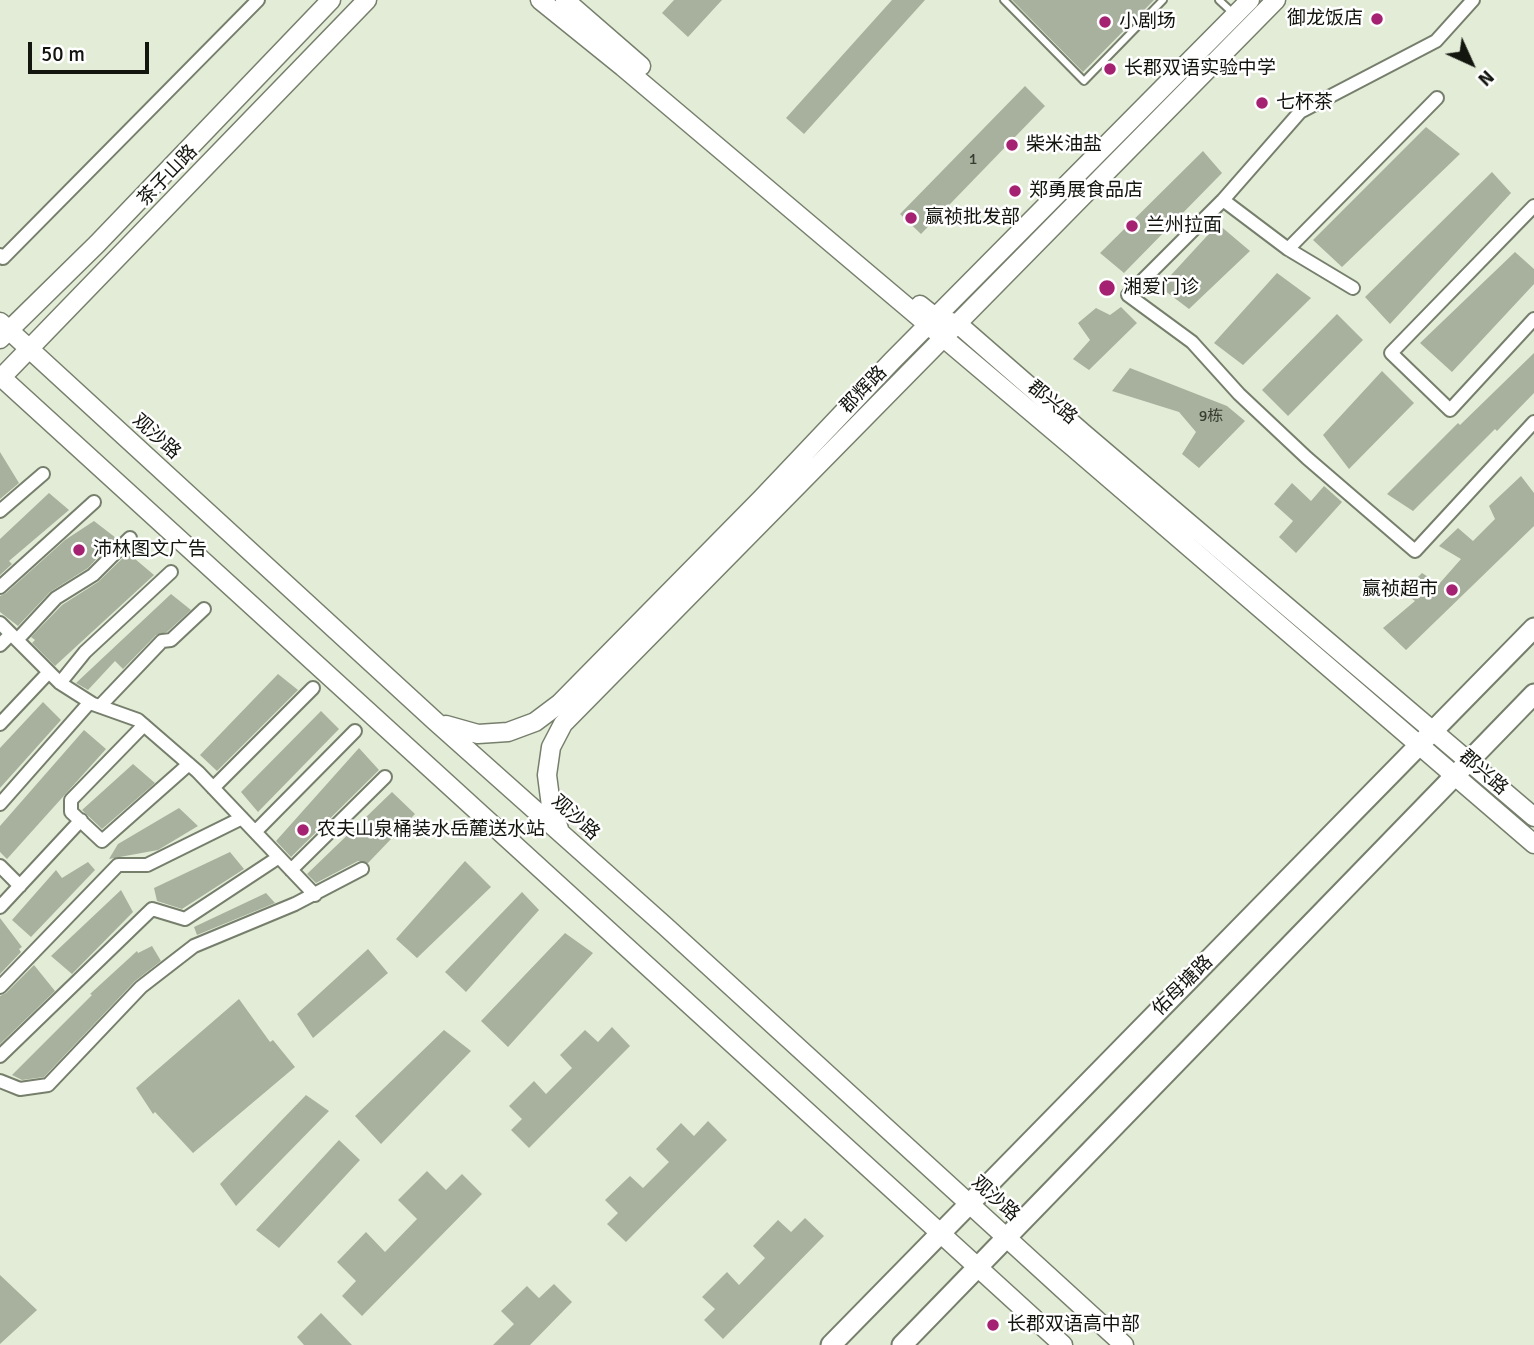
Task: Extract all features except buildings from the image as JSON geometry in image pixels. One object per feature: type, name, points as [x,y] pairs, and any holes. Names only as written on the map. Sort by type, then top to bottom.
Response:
[{"type":"main road","name":"茶子山路","points":[[3,330],[97,244],[331,0]]},
{"type":"main road","name":"茶子山路","points":[[1,378],[366,0]]},
{"type":"main road","name":"郡兴路","points":[[540,0],[931,321],[958,324],[1103,451],[1534,817]]},
{"type":"main road","name":"郡兴路","points":[[565,0],[931,321],[943,339],[1534,844]]},
{"type":"main road","name":"郡辉路","points":[[435,721],[463,732],[490,734],[524,728],[548,713],[761,499],[931,321],[1250,0]]},
{"type":"main road","name":"郡辉路","points":[[562,835],[551,806],[547,775],[551,747],[563,724],[1276,0]]},
{"type":"main road","name":"观沙路","points":[[3,330],[28,349],[1124,1345]]},
{"type":"main road","points":[[1,378],[1063,1345]]},
{"type":"main road","name":"佑母塘路","points":[[831,1345],[1534,628]]},
{"type":"main road","points":[[902,1345],[1534,694]]},
{"type":"street","points":[[0,255],[4,258],[258,0]]},
{"type":"street","points":[[1472,0],[1436,41],[1300,112],[1223,200],[1128,295],[1192,342],[1239,394],[1307,458],[1415,551],[1534,422]]},
{"type":"street","points":[[1288,249],[1437,98]]},
{"type":"street","points":[[1223,200],[1288,249],[1353,288]]},
{"type":"street","points":[[1534,205],[1391,354],[1450,410],[1534,319]]},
{"type":"street","points":[[0,511],[43,474]]},
{"type":"street","points":[[0,587],[94,502]]},
{"type":"street","points":[[0,645],[14,637],[56,598],[93,575],[130,538]]},
{"type":"street","points":[[60,683],[85,652],[171,572]]},
{"type":"street","points":[[0,804],[95,704],[162,641],[171,640],[204,609]]},
{"type":"street","points":[[0,623],[60,683],[95,704],[138,720],[144,725],[189,764],[315,895]]},
{"type":"street","points":[[0,724],[49,672]]},
{"type":"street","points":[[213,788],[313,688]]},
{"type":"street","points":[[144,725],[71,800],[71,812],[102,842],[189,764]]},
{"type":"street","points":[[255,832],[355,731]]},
{"type":"street","points":[[291,870],[385,777]]},
{"type":"street","points":[[0,987],[118,865],[148,865],[242,818]]},
{"type":"street","points":[[0,907],[81,820]]},
{"type":"street","points":[[0,1056],[152,909],[185,919],[279,857]]},
{"type":"street","points":[[0,866],[20,886]]},
{"type":"street","points":[[0,1080],[20,1088],[48,1085],[141,987],[194,946],[315,895],[362,869]]},
{"type":"lane","points":[[1004,0],[1084,80],[1163,0]]},
{"type":"lane","points":[[1219,0],[1235,16]]},
{"type":"place","name":"御龙饭店","points":[[1377,19]]},
{"type":"place","name":"小剧场","points":[[1105,22]]},
{"type":"place","name":"长郡双语实验中学","points":[[1110,69]]},
{"type":"place","name":"七杯茶","points":[[1262,103]]},
{"type":"place","name":"柴米油盐","points":[[1012,145]]},
{"type":"place","name":"郑勇展食品店","points":[[1015,191]]},
{"type":"place","name":"赢祯批发部","points":[[911,218]]},
{"type":"place","name":"兰州拉面","points":[[1132,226]]},
{"type":"place","name":"湘爱门诊","points":[[1107,288]]},
{"type":"place","name":"沛林图文广告","points":[[79,550]]},
{"type":"place","name":"赢祯超市","points":[[1452,590]]},
{"type":"place","name":"农夫山泉桶装水岳麓送水站","points":[[303,830]]},
{"type":"place","name":"长郡双语高中部","points":[[993,1325]]}]
